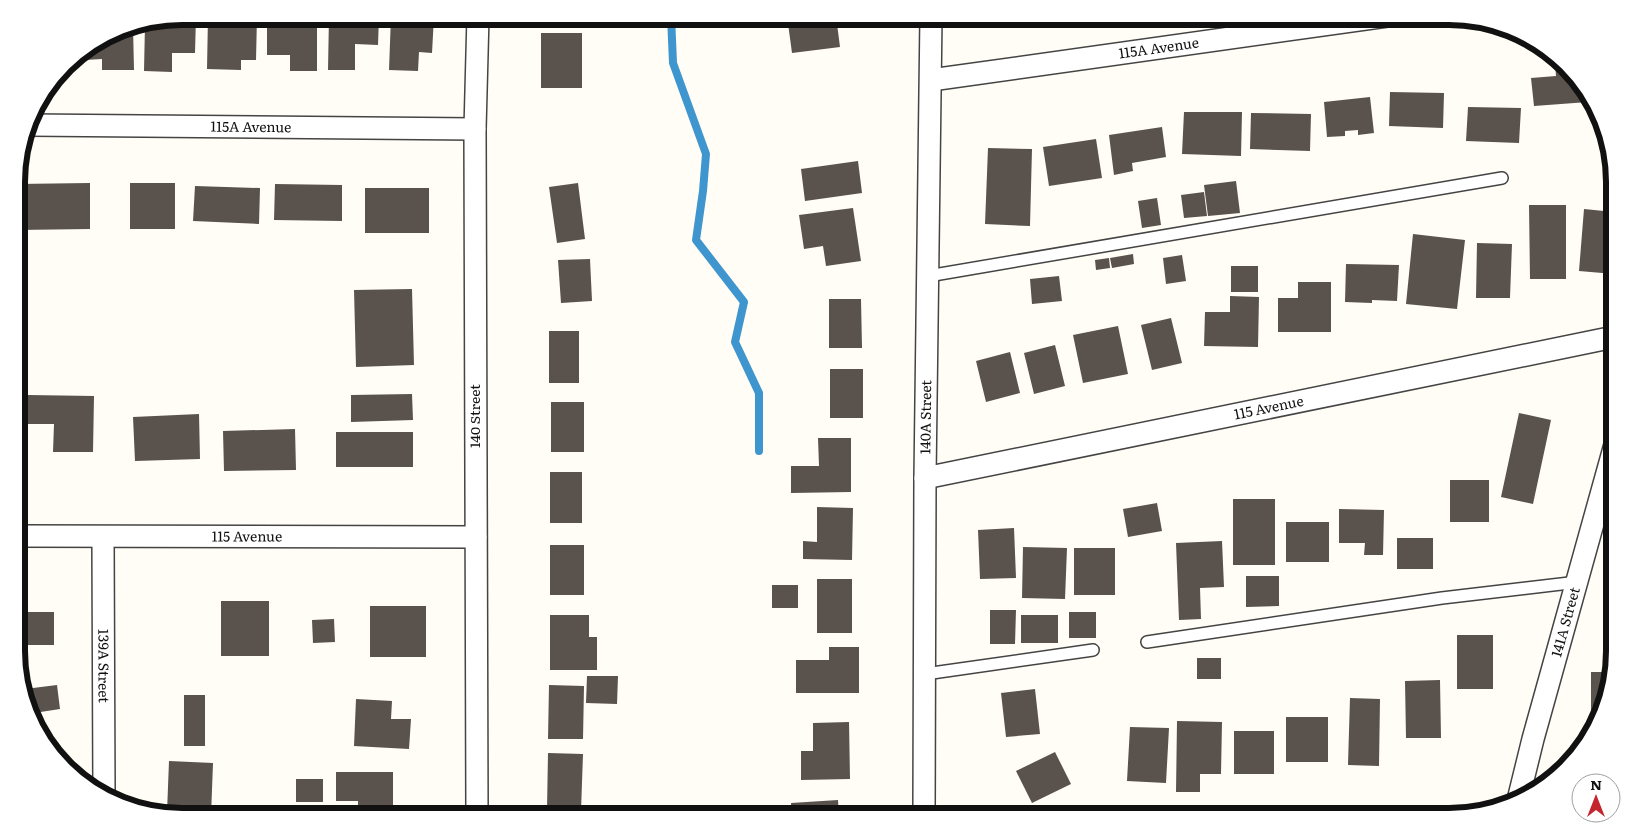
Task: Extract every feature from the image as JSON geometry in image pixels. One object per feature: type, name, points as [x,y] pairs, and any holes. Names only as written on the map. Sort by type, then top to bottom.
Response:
[{"type":"street","name":"140 Street","points":[[478,25],[475,129],[478,808]]},
{"type":"street","name":"140A Street","points":[[924,808],[925,478],[931,25]]},
{"type":"street","name":"115A Avenue","points":[[931,80],[1323,25]]},
{"type":"street","name":"115A Avenue","points":[[36,125],[475,129]]},
{"type":"street","name":"115 Avenue","points":[[925,478],[1606,339]]},
{"type":"street","name":"141A Street","points":[[1520,791],[1606,478]]},
{"type":"street","name":"115 Avenue","points":[[25,536],[476,537]]},
{"type":"street","name":"139A Street","points":[[103,537],[104,787]]},
{"type":"lane","points":[[928,276],[1502,178]]},
{"type":"lane","points":[[1147,642],[1442,598],[1578,582]]},
{"type":"lane","points":[[925,674],[1093,650]]},
{"type":"building","points":[[196,25],[195,53],[172,53],[172,72],[144,71],[145,29],[161,26]]},
{"type":"building","points":[[208,25],[257,25],[256,60],[241,60],[241,70],[207,69]]},
{"type":"building","points":[[267,25],[317,25],[317,71],[290,71],[290,55],[267,55]]},
{"type":"building","points":[[329,25],[379,25],[378,45],[355,44],[355,70],[328,70]]},
{"type":"building","points":[[391,25],[434,25],[432,53],[419,52],[418,71],[389,70]]},
{"type":"building","points":[[788,25],[837,25],[840,47],[792,53]]},
{"type":"building","points":[[133,32],[134,70],[102,70],[102,59],[85,60],[103,46]]},
{"type":"building","points":[[541,33],[582,33],[582,88],[541,88]]},
{"type":"building","points":[[1555,67],[1574,86],[1585,102],[1534,106],[1531,78],[1556,76]]},
{"type":"building","points":[[1390,92],[1444,93],[1443,128],[1389,126]]},
{"type":"building","points":[[1370,97],[1374,133],[1358,135],[1358,130],[1345,131],[1345,136],[1327,137],[1324,102]]},
{"type":"building","points":[[1468,107],[1521,108],[1519,143],[1466,141]]},
{"type":"building","points":[[1184,112],[1242,112],[1241,156],[1182,154]]},
{"type":"building","points":[[1251,113],[1311,114],[1310,151],[1250,149]]},
{"type":"building","points":[[1162,127],[1166,157],[1132,163],[1133,171],[1114,175],[1109,135]]},
{"type":"building","points":[[1096,139],[1102,178],[1049,186],[1043,147]]},
{"type":"building","points":[[988,148],[1032,149],[1030,226],[985,224]]},
{"type":"building","points":[[858,161],[862,193],[805,201],[801,169]]},
{"type":"building","points":[[1236,181],[1240,213],[1208,216],[1204,185]]},
{"type":"building","points":[[90,183],[90,229],[25,230],[25,184]]},
{"type":"building","points":[[130,183],[175,183],[175,229],[130,229]]},
{"type":"building","points":[[578,183],[585,239],[557,243],[549,187]]},
{"type":"building","points":[[275,184],[342,185],[342,221],[274,220]]},
{"type":"building","points":[[195,186],[260,188],[259,224],[193,221]]},
{"type":"building","points":[[365,188],[429,188],[429,233],[365,233]]},
{"type":"building","points":[[1204,192],[1207,216],[1184,218],[1181,195]]},
{"type":"building","points":[[1157,198],[1161,225],[1142,228],[1138,201]]},
{"type":"building","points":[[1529,205],[1566,205],[1566,279],[1530,279]]},
{"type":"building","points":[[853,208],[861,261],[826,266],[823,246],[804,249],[799,215]]},
{"type":"building","points":[[1584,209],[1606,211],[1606,273],[1579,271]]},
{"type":"building","points":[[1413,234],[1465,240],[1457,309],[1406,304]]},
{"type":"building","points":[[1477,243],[1512,244],[1510,298],[1476,298]]},
{"type":"building","points":[[1133,254],[1134,264],[1112,268],[1110,258]]},
{"type":"building","points":[[1182,255],[1186,281],[1166,284],[1163,258]]},
{"type":"building","points":[[1109,258],[1110,268],[1096,270],[1095,260]]},
{"type":"building","points":[[590,259],[592,301],[561,303],[558,260]]},
{"type":"building","points":[[1346,264],[1399,265],[1397,301],[1372,300],[1372,303],[1345,302]]},
{"type":"building","points":[[1231,266],[1258,266],[1258,292],[1231,292]]},
{"type":"building","points":[[1059,276],[1062,301],[1032,304],[1030,279]]},
{"type":"building","points":[[1298,282],[1331,282],[1331,332],[1278,332],[1278,298],[1298,298]]},
{"type":"building","points":[[412,289],[414,365],[356,367],[354,290]]},
{"type":"building","points":[[1230,296],[1259,297],[1258,347],[1204,346],[1205,312],[1230,312]]},
{"type":"building","points":[[829,299],[861,299],[862,348],[829,348]]},
{"type":"building","points":[[1171,318],[1182,363],[1152,370],[1141,325]]},
{"type":"building","points":[[1118,326],[1128,374],[1083,383],[1073,335]]},
{"type":"building","points":[[549,331],[579,331],[579,383],[549,383]]},
{"type":"building","points":[[1055,345],[1065,386],[1034,394],[1024,353]]},
{"type":"building","points":[[1010,352],[1020,393],[986,402],[976,361]]},
{"type":"building","points":[[830,369],[863,369],[863,418],[830,418]]},
{"type":"building","points":[[412,394],[413,420],[351,422],[351,395]]},
{"type":"building","points":[[28,395],[94,396],[93,452],[53,452],[54,424],[28,424]]},
{"type":"building","points":[[551,402],[584,402],[584,452],[551,452]]},
{"type":"building","points":[[1519,413],[1551,420],[1533,504],[1501,497]]},
{"type":"building","points":[[199,414],[200,459],[135,461],[133,417]]},
{"type":"building","points":[[295,429],[296,470],[224,471],[223,431]]},
{"type":"building","points":[[336,432],[413,432],[413,467],[336,467]]},
{"type":"building","points":[[818,438],[851,438],[851,492],[791,493],[791,466],[819,466]]},
{"type":"building","points":[[550,472],[582,472],[582,523],[550,523]]},
{"type":"building","points":[[1450,480],[1489,480],[1489,522],[1450,522]]},
{"type":"building","points":[[1233,499],[1275,499],[1275,565],[1233,565]]},
{"type":"building","points":[[1157,503],[1162,531],[1128,537],[1123,509]]},
{"type":"building","points":[[817,507],[853,508],[852,560],[803,559],[803,541],[817,542]]},
{"type":"building","points":[[1339,509],[1384,510],[1383,555],[1364,555],[1365,543],[1339,543]]},
{"type":"building","points":[[1286,522],[1329,522],[1329,562],[1286,562]]},
{"type":"building","points":[[1014,528],[1016,578],[980,579],[978,530]]},
{"type":"building","points":[[1397,538],[1433,538],[1433,569],[1397,569]]},
{"type":"building","points":[[1222,541],[1224,587],[1200,588],[1201,619],[1179,620],[1176,543]]},
{"type":"building","points":[[550,545],[584,545],[584,595],[550,595]]},
{"type":"building","points":[[1023,547],[1067,548],[1065,599],[1022,598]]},
{"type":"building","points":[[1074,548],[1115,548],[1115,595],[1074,595]]},
{"type":"building","points":[[1246,576],[1279,576],[1279,606],[1246,607]]},
{"type":"building","points":[[817,579],[852,579],[852,633],[817,633]]},
{"type":"building","points":[[772,585],[798,585],[798,608],[772,608]]},
{"type":"building","points":[[221,601],[269,601],[269,656],[221,656]]},
{"type":"building","points":[[370,606],[426,606],[426,657],[370,657]]},
{"type":"building","points":[[990,610],[1016,610],[1015,644],[990,644]]},
{"type":"building","points":[[25,612],[54,612],[54,645],[25,645]]},
{"type":"building","points":[[1069,612],[1096,612],[1096,638],[1069,638]]},
{"type":"building","points":[[550,615],[589,615],[589,637],[597,637],[597,670],[550,670]]},
{"type":"building","points":[[1021,615],[1058,615],[1058,643],[1021,643]]},
{"type":"building","points":[[334,619],[335,642],[313,643],[312,620]]},
{"type":"building","points":[[1457,635],[1493,635],[1493,689],[1457,689]]},
{"type":"building","points":[[829,647],[859,647],[859,693],[796,693],[796,660],[829,660]]},
{"type":"building","points":[[1197,658],[1221,658],[1221,679],[1197,679]]},
{"type":"building","points":[[1591,672],[1605,672],[1598,702],[1593,714],[1591,714]]},
{"type":"building","points":[[587,676],[618,676],[617,704],[586,703]]},
{"type":"building","points":[[1440,680],[1441,738],[1406,738],[1405,681]]},
{"type":"building","points":[[57,685],[60,709],[38,712],[29,688]]},
{"type":"building","points":[[549,685],[584,686],[583,739],[548,739]]},
{"type":"building","points":[[1035,689],[1040,734],[1006,737],[1001,693]]},
{"type":"building","points":[[184,695],[205,695],[205,746],[184,746]]},
{"type":"building","points":[[1350,698],[1380,699],[1379,766],[1348,765]]},
{"type":"building","points":[[356,699],[392,701],[391,719],[411,719],[409,749],[354,746]]},
{"type":"building","points":[[1286,717],[1328,717],[1328,762],[1286,762]]},
{"type":"building","points":[[1177,721],[1222,722],[1221,774],[1200,774],[1200,792],[1176,792]]},
{"type":"building","points":[[849,722],[850,779],[801,780],[801,751],[813,751],[813,723]]},
{"type":"building","points":[[1130,727],[1169,728],[1166,783],[1127,781]]},
{"type":"building","points":[[1234,731],[1274,731],[1274,774],[1234,774]]},
{"type":"building","points":[[1055,752],[1071,784],[1032,803],[1016,771]]},
{"type":"building","points":[[548,753],[583,754],[581,808],[547,808]]},
{"type":"building","points":[[169,761],[213,763],[211,808],[167,807]]},
{"type":"building","points":[[336,772],[393,772],[393,808],[358,808],[358,801],[336,801]]},
{"type":"building","points":[[296,779],[323,779],[323,802],[296,802]]},
{"type":"building","points":[[838,800],[838,808],[791,808],[791,803]]},
{"type":"waterway","points":[[671,25],[673,63],[706,154],[696,240],[744,302],[735,342],[759,393],[759,451]]}]
